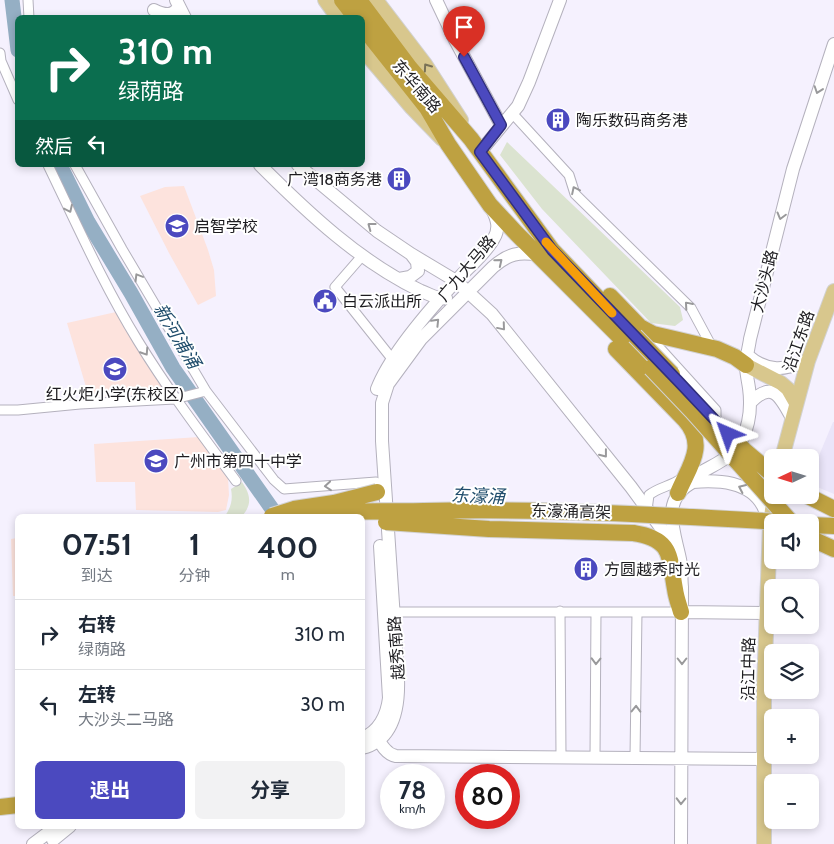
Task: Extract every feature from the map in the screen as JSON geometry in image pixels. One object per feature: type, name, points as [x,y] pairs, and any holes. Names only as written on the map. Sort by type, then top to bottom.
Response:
[{"type":"highway","points":[[365,18],[470,138],[552,250],[637,332],[737,444],[764,467]]},
{"type":"highway","points":[[365,30],[427,108],[448,144],[490,205],[517,234],[551,281],[688,424],[696,443],[693,462],[678,494]]},
{"type":"highway","points":[[533,254],[651,368],[785,514]]},
{"type":"highway","points":[[637,332],[712,348],[746,360]]},
{"type":"highway","points":[[278,514],[294,509],[334,503],[380,489]]},
{"type":"highway","points":[[819,502],[834,509]]},
{"type":"highway","name":"东濠涌高架","points":[[322,514],[342,512],[495,510],[616,512],[764,526]]},
{"type":"highway","name":"东濠涌高架","points":[[365,523],[385,529],[534,521],[701,528],[764,527]]},
{"type":"highway","points":[[819,525],[834,526]]},
{"type":"highway","points":[[385,529],[489,529],[633,533],[650,537],[667,549],[681,612]]},
{"type":"highway","points":[[819,536],[834,536]]},
{"type":"highway","points":[[819,540],[834,548]]},
{"type":"highway","points":[[0,806],[15,804]]},
{"type":"main road","points":[[325,0],[355,7]]},
{"type":"main road","points":[[436,0],[455,40],[501,125]]},
{"type":"main road","points":[[480,152],[518,106],[560,0]]},
{"type":"main road","points":[[154,9],[163,14],[171,14],[177,10],[177,3]]},
{"type":"main road","points":[[177,3],[183,15]]},
{"type":"main road","name":"大沙头路","points":[[678,494],[691,478],[723,460],[734,451],[740,442],[750,416],[746,360],[793,169],[834,44]]},
{"type":"main road","name":"东华南路","points":[[365,53],[412,108],[448,144]]},
{"type":"main road","points":[[262,167],[338,237],[362,256],[399,279],[440,299],[468,292]]},
{"type":"main road","points":[[300,167],[360,218],[411,254],[456,280],[492,314],[537,368],[647,510],[672,543],[680,561]]},
{"type":"main road","name":"广九大马路","points":[[380,489],[373,403],[380,381],[393,360],[440,299],[456,280],[482,255],[494,238],[498,223],[490,205]]},
{"type":"main road","points":[[399,279],[410,277],[418,271],[417,262],[411,254]]},
{"type":"main road","name":"广九大马路","points":[[380,489],[382,414],[384,394],[388,384],[421,339],[443,315],[504,258],[512,254],[533,254]]},
{"type":"main road","name":"沿江东路","points":[[796,403],[808,361],[834,291]]},
{"type":"main road","points":[[746,360],[774,368],[792,367],[808,361]]},
{"type":"main road","points":[[746,360],[782,383],[796,403],[784,449]]},
{"type":"main road","points":[[750,403],[761,394],[775,393],[784,402],[792,418]]},
{"type":"main road","points":[[681,844],[680,561],[672,518],[672,507],[678,494],[693,482],[735,484],[745,488],[755,496],[767,514]]},
{"type":"main road","name":"越秀南路","points":[[365,738],[377,736],[388,707],[389,698],[389,612],[385,529],[380,489]]},
{"type":"main road","points":[[681,612],[764,613]]},
{"type":"main road","name":"沿江中路","points":[[765,709],[767,634]]},
{"type":"main road","points":[[365,747],[370,746],[377,736],[389,754],[396,756],[764,758]]},
{"type":"main road","name":"沿江中路","points":[[764,764],[764,844]]},
{"type":"main road","points":[[33,844],[52,838],[66,829]]},
{"type":"street","points":[[28,0],[29,15]]},
{"type":"street","points":[[0,53],[1,61],[15,93]]},
{"type":"street","points":[[512,113],[568,175],[575,194],[691,308],[712,348]]},
{"type":"street","points":[[49,167],[98,268],[137,339],[236,481]]},
{"type":"street","points":[[76,167],[203,392],[274,480],[284,489],[380,489]]},
{"type":"street","points":[[362,256],[335,287],[393,360]]},
{"type":"street","points":[[637,332],[716,410],[716,417],[702,428],[694,428],[688,424]]},
{"type":"street","points":[[0,410],[179,399],[203,392]]},
{"type":"street","points":[[647,510],[649,495],[655,490],[675,484],[686,475]]},
{"type":"street","points":[[560,611],[561,756]]},
{"type":"street","points":[[389,612],[681,612]]},
{"type":"street","points":[[595,757],[596,612]]},
{"type":"street","points":[[635,757],[637,612]]},
{"type":"shaded area","name":"启智学校","points":[[184,186],[214,270],[216,296],[198,305],[140,196],[165,187]]},
{"type":"shaded area","name":"红火炬小学(东校区)","points":[[116,312],[139,352],[162,386],[155,394],[89,397],[67,323]]},
{"type":"shaded area","points":[[834,422],[834,494],[819,488],[819,455]]},
{"type":"shaded area","name":"广州市第四十中学","points":[[199,437],[228,478],[229,495],[226,510],[218,512],[136,510],[135,482],[96,482],[94,444]]},
{"type":"shaded area","points":[[15,538],[15,596],[13,596],[11,539]]},
{"type":"green space","points":[[507,142],[680,307],[683,320],[675,326],[651,323],[542,209],[500,155]]},
{"type":"green space","points":[[242,482],[247,491],[249,503],[244,514],[226,514],[231,503],[231,489]]},
{"type":"waterway","name":"新河浦涌","points":[[12,0],[15,25]]},
{"type":"waterway","name":"新河浦涌","points":[[61,167],[88,222],[173,368],[276,514]]},
{"type":"slow traffic","points":[[546,242],[612,313]]},
{"type":"place","name":"陶乐数码商务港","points":[[558,120]]},
{"type":"place","name":"广湾18商务港","points":[[399,179]]},
{"type":"place","name":"启智学校","points":[[177,226]]},
{"type":"place","name":"白云派出所","points":[[325,301]]},
{"type":"place","name":"红火炬小学(东校区)","points":[[115,369]]},
{"type":"place","name":"广州市第四十中学","points":[[156,461]]},
{"type":"place","name":"方圆越秀时光","points":[[586,569]]},
{"type":"route","points":[[464,57],[501,125],[480,152],[552,250],[728,434]]},
{"type":"water label","name":"东濠涌","points":[[478,496]]}]
